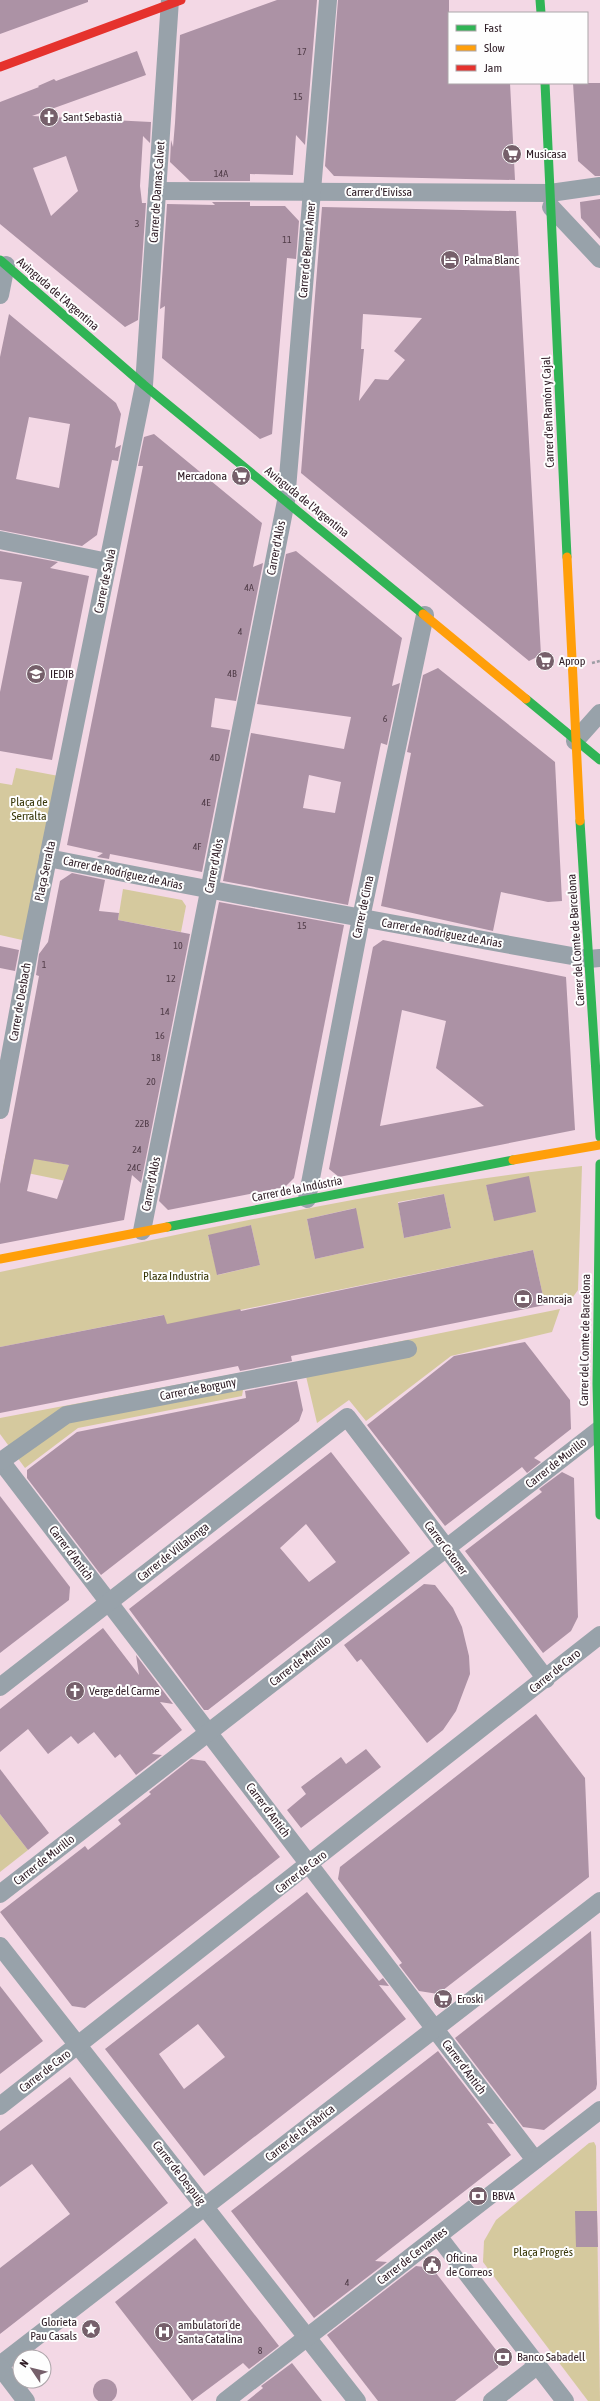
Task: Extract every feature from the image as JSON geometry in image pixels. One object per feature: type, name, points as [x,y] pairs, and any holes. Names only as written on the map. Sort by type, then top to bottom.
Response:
[{"type":"street","name":"Carrer de Bernat Amer","points":[[286,500],[328,0]]},
{"type":"street","points":[[540,0],[541,12]]},
{"type":"street","points":[[0,67],[173,1]]},
{"type":"street","name":"Carrer de Damas Calvet","points":[[144,384],[157,191],[173,1]]},
{"type":"street","name":"Carrer d'en Ramón y Cajal","points":[[545,84],[576,741]]},
{"type":"street","name":"Carrer d'Eivissa","points":[[157,191],[312,192],[551,200],[600,186]]},
{"type":"street","points":[[551,200],[600,259]]},
{"type":"street","points":[[0,295],[3,263]]},
{"type":"street","name":"Avinguda de l'Argentina","points":[[3,263],[144,384],[600,760]]},
{"type":"street","name":"Carrer de Salvà","points":[[64,777],[144,384]]},
{"type":"street","name":"Carrer d'Alòs","points":[[142,1231],[286,500]]},
{"type":"street","points":[[0,540],[108,562]]},
{"type":"street","name":"Carrer de Cima","points":[[307,1200],[361,918],[425,615]]},
{"type":"street","points":[[576,741],[600,713]]},
{"type":"street","name":"Carrer del Comte de Barcelona","points":[[576,741],[595,959],[600,1137]]},
{"type":"street","name":"Plaça Serralta","points":[[30,942],[64,777]]},
{"type":"street","name":"Carrer de Rodríguez de Arias","points":[[48,858],[209,890],[595,959]]},
{"type":"street","name":"Carrer de Desbach","points":[[0,1110],[30,942]]},
{"type":"street","name":"Carrer de la Indústria","points":[[0,1260],[142,1231],[578,1147],[600,1145]]},
{"type":"street","name":"Carrer del Comte de Barcelona","points":[[600,1164],[600,1515]]},
{"type":"street","name":"Carrer de Borguny","points":[[2,1467],[66,1415],[408,1349]]},
{"type":"street","name":"Carrer Cotoner","points":[[347,1417],[546,1679]]},
{"type":"street","name":"Carrer de Villalonga","points":[[0,1687],[347,1417]]},
{"type":"street","name":"Carrer de Murillo","points":[[0,1894],[599,1431]]},
{"type":"street","name":"Carrer d'Antich","points":[[2,1467],[109,1602],[535,2160]]},
{"type":"street","name":"Carrer de Caro","points":[[0,2106],[310,1865],[600,1635]]},
{"type":"street","name":"Carrer de la Fàbrica","points":[[0,2366],[600,1901]]},
{"type":"street","name":"Carrer de Despuig","points":[[0,1946],[308,2336],[357,2401]]},
{"type":"street","name":"Carrer de Cervantes","points":[[225,2401],[600,2110]]},
{"type":"street","points":[[438,2236],[565,2401]]},
{"type":"street","points":[[492,2401],[538,2365]]},
{"type":"street","points":[[0,2366],[26,2401]]},
{"type":"green space","name":"Plaça de Serralta","points":[[16,768],[64,777],[31,942],[0,935],[0,783],[12,785]]},
{"type":"green space","points":[[123,889],[182,900],[186,906],[181,932],[118,920]]},
{"type":"green space","points":[[6,1153],[69,1165],[66,1181],[3,1168]]},
{"type":"green space","name":"Plaza Industria","points":[[582,1166],[578,1290],[570,1301],[545,1305],[533,1250],[167,1325],[163,1315],[0,1347],[0,1272],[217,1226],[362,1198],[508,1175]],"holes":[[[486,1185],[536,1212],[494,1220]],[[444,1194],[451,1228],[404,1238],[398,1202]],[[355,1208],[364,1248],[315,1259],[307,1219]],[[251,1225],[260,1265],[218,1275],[208,1236]]]},
{"type":"green space","points":[[560,1309],[552,1332],[451,1356],[366,1421],[349,1400],[317,1423],[305,1372],[243,1390],[242,1396],[78,1428],[25,1468],[0,1434],[0,1418],[303,1361]]},
{"type":"green space","points":[[0,1814],[28,1850],[0,1872]]},
{"type":"green space","name":"Plaça Progrés","points":[[594,2142],[596,2146],[600,2401],[588,2401],[483,2262],[484,2241],[496,2220],[589,2143]]},
{"type":"building","points":[[0,0],[88,0],[88,2],[0,34]]},
{"type":"building","points":[[277,0],[317,0],[305,145],[296,135],[293,175],[250,174],[250,181],[190,181],[170,162],[171,140],[173,147],[175,123],[180,35]]},
{"type":"building","points":[[338,0],[449,0],[448,84],[510,84],[515,180],[334,176],[325,166]]},
{"type":"building","points":[[137,51],[146,75],[32,116],[151,122],[150,143],[143,136],[140,186],[142,203],[146,203],[138,320],[125,327],[0,224],[0,102],[39,87],[38,86],[54,79],[56,81]],"holes":[[[66,156],[78,191],[51,216],[33,168]]]},
{"type":"building","points":[[600,83],[600,176],[595,176],[578,161],[573,84]]},
{"type":"building","points":[[600,199],[600,239],[581,218],[580,202]]},
{"type":"building","points":[[212,202],[250,202],[250,206],[285,206],[299,221],[296,259],[287,258],[272,434],[260,439],[162,358],[165,306],[160,309],[167,204],[215,205]]},
{"type":"building","points":[[322,207],[516,211],[541,655],[529,661],[301,473]],"holes":[[[363,314],[422,318],[394,351],[405,360],[388,380],[375,379],[359,401],[364,349],[361,349]]]},
{"type":"building","points":[[9,314],[116,403],[121,414],[115,448],[121,445],[118,461],[112,460],[97,535],[82,546],[0,530],[0,357]],"holes":[[[29,417],[70,424],[59,488],[16,479]]]},
{"type":"building","points":[[154,434],[262,523],[253,567],[263,563],[236,701],[215,698],[211,727],[230,730],[202,872],[110,854],[109,859],[97,857],[103,853],[67,845],[143,466],[138,466],[144,437]]},
{"type":"building","points":[[0,551],[58,562],[50,568],[89,576],[52,760],[0,751],[0,692],[22,582],[0,579]]},
{"type":"building","points":[[296,551],[402,638],[392,686],[400,683],[387,745],[381,743],[348,905],[223,881],[251,733],[344,749],[351,717],[257,704],[286,554]],"holes":[[[309,775],[341,782],[335,813],[303,808]]]},
{"type":"building","points":[[438,668],[555,762],[562,901],[548,902],[501,892],[493,931],[381,906],[411,753],[407,752],[423,675]]},
{"type":"building","points":[[72,873],[105,880],[99,911],[119,913],[118,920],[190,934],[141,1183],[132,1175],[124,1220],[0,1244],[0,1184],[39,976],[36,975],[39,954],[48,942],[60,881]],"holes":[[[34,1159],[69,1165],[57,1199],[27,1191]]]},
{"type":"building","points":[[219,902],[344,925],[294,1178],[285,1187],[168,1210],[159,1201]]},
{"type":"building","points":[[383,940],[566,977],[575,1130],[339,1177],[329,1169],[373,947]],"holes":[[[402,1010],[446,1021],[436,1068],[484,1106],[380,1126]]]},
{"type":"building","points":[[0,946],[19,950],[15,971],[0,968]]},
{"type":"building","points":[[529,1176],[536,1212],[494,1221],[486,1185]]},
{"type":"building","points":[[444,1194],[451,1228],[404,1238],[398,1203]]},
{"type":"building","points":[[356,1208],[364,1248],[315,1259],[307,1219]]},
{"type":"building","points":[[251,1225],[260,1265],[217,1275],[208,1235]]},
{"type":"building","points":[[533,1250],[545,1305],[291,1356],[292,1361],[240,1371],[238,1366],[0,1413],[0,1347],[164,1315],[167,1324],[240,1309],[241,1311]]},
{"type":"building","points":[[525,1342],[570,1400],[571,1429],[534,1458],[541,1462],[527,1473],[522,1467],[445,1526],[367,1425],[454,1356]]},
{"type":"building","points":[[297,1381],[303,1410],[299,1421],[101,1575],[27,1478],[27,1470],[77,1432],[246,1398],[245,1391]]},
{"type":"building","points":[[331,1452],[410,1553],[208,1710],[204,1710],[129,1609]],"holes":[[[306,1524],[336,1562],[309,1582],[280,1548]]]},
{"type":"building","points":[[562,1472],[574,1478],[578,1617],[571,1631],[543,1653],[465,1551],[542,1492],[539,1489]]},
{"type":"building","points":[[0,1496],[70,1587],[69,1600],[0,1653]]},
{"type":"building","points":[[424,1584],[435,1585],[453,1608],[462,1627],[469,1656],[470,1674],[456,1711],[443,1730],[427,1743],[361,1659],[357,1662],[344,1645]]},
{"type":"building","points":[[103,1628],[139,1675],[136,1655],[173,1704],[160,1702],[182,1730],[152,1754],[162,1755],[136,1775],[120,1754],[115,1758],[94,1732],[78,1744],[71,1736],[48,1754],[28,1729],[0,1752],[0,1709]]},
{"type":"building","points":[[536,1714],[585,1778],[589,1877],[438,1994],[419,1991],[399,1965],[402,1963],[338,1879],[340,1867]]},
{"type":"building","points":[[366,1749],[381,1767],[301,1828],[287,1810],[306,1794],[301,1787],[341,1757],[346,1764]]},
{"type":"building","points":[[191,1759],[205,1761],[280,1857],[85,2008],[72,2006],[0,1912],[85,1846],[88,1850],[121,1824],[118,1820],[151,1794],[149,1792]]},
{"type":"building","points":[[0,1769],[49,1833],[28,1850],[0,1814]]},
{"type":"building","points":[[307,1892],[379,1981],[383,1978],[389,1986],[379,1985],[406,2019],[204,2176],[105,2049]],"holes":[[[198,2024],[225,2057],[184,2089],[159,2054]]]},
{"type":"building","points":[[591,1931],[596,2089],[544,2130],[523,2127],[455,2038]]},
{"type":"building","points":[[0,1986],[43,2041],[0,2074]]},
{"type":"building","points":[[438,2051],[494,2124],[487,2123],[511,2155],[375,2261],[387,2262],[314,2318],[231,2211]]},
{"type":"building","points":[[70,2077],[168,2203],[0,2334],[0,2268],[70,2214],[32,2164],[0,2187],[0,2131]]},
{"type":"building","points":[[575,2211],[597,2211],[598,2247],[576,2247]]},
{"type":"building","points":[[195,2238],[279,2346],[249,2369],[243,2363],[192,2401],[115,2302]]},
{"type":"building","points":[[416,2266],[432,2268],[500,2355],[498,2368],[455,2401],[378,2401],[327,2335]]},
{"type":"building","points":[[292,2363],[322,2401],[247,2401],[263,2388],[261,2386]]},
{"type":"building","points":[[101,2380],[109,2380],[116,2387],[116,2395],[109,2402],[101,2402],[94,2395],[94,2387]]},
{"type":"traffic: fast","points":[[540,0],[541,12]]},
{"type":"traffic: fast","points":[[545,84],[567,557]]},
{"type":"traffic: fast","points":[[0,260],[144,385],[423,614]]},
{"type":"traffic: fast","points":[[526,699],[600,760]]},
{"type":"traffic: fast","points":[[580,821],[600,1137]]},
{"type":"traffic: fast","points":[[167,1227],[513,1160]]},
{"type":"traffic: fast","points":[[600,1164],[597,1384],[600,1515]]},
{"type":"traffic: slow","points":[[567,557],[580,821]]},
{"type":"traffic: slow","points":[[423,614],[526,699]]},
{"type":"traffic: slow","points":[[513,1160],[600,1145]]},
{"type":"traffic: slow","points":[[0,1259],[167,1227]]},
{"type":"traffic: jam","points":[[0,67],[181,0]]},
{"type":"place","name":"Sant Sebastià","points":[[49,117]]},
{"type":"place","name":"Musicasa","points":[[512,154]]},
{"type":"place","name":"Palma Blanc","points":[[450,260]]},
{"type":"place","name":"Mercadona","points":[[241,476]]},
{"type":"place","name":"Aprop","points":[[545,661]]},
{"type":"place","name":"IEDIB","points":[[36,674]]},
{"type":"place","name":"Bancaja","points":[[523,1299]]},
{"type":"place","name":"Verge del Carme","points":[[75,1691]]},
{"type":"place","name":"Eroski","points":[[443,1999]]},
{"type":"place","name":"BBVA","points":[[478,2196]]},
{"type":"place","name":"Oficina de Correos","points":[[432,2265]]},
{"type":"place","name":"Glorieta Pau Casals","points":[[91,2329]]},
{"type":"place","name":"ambulatori de Santa Catalina","points":[[164,2332]]},
{"type":"place","name":"Banco Sabadell","points":[[503,2357]]}]
